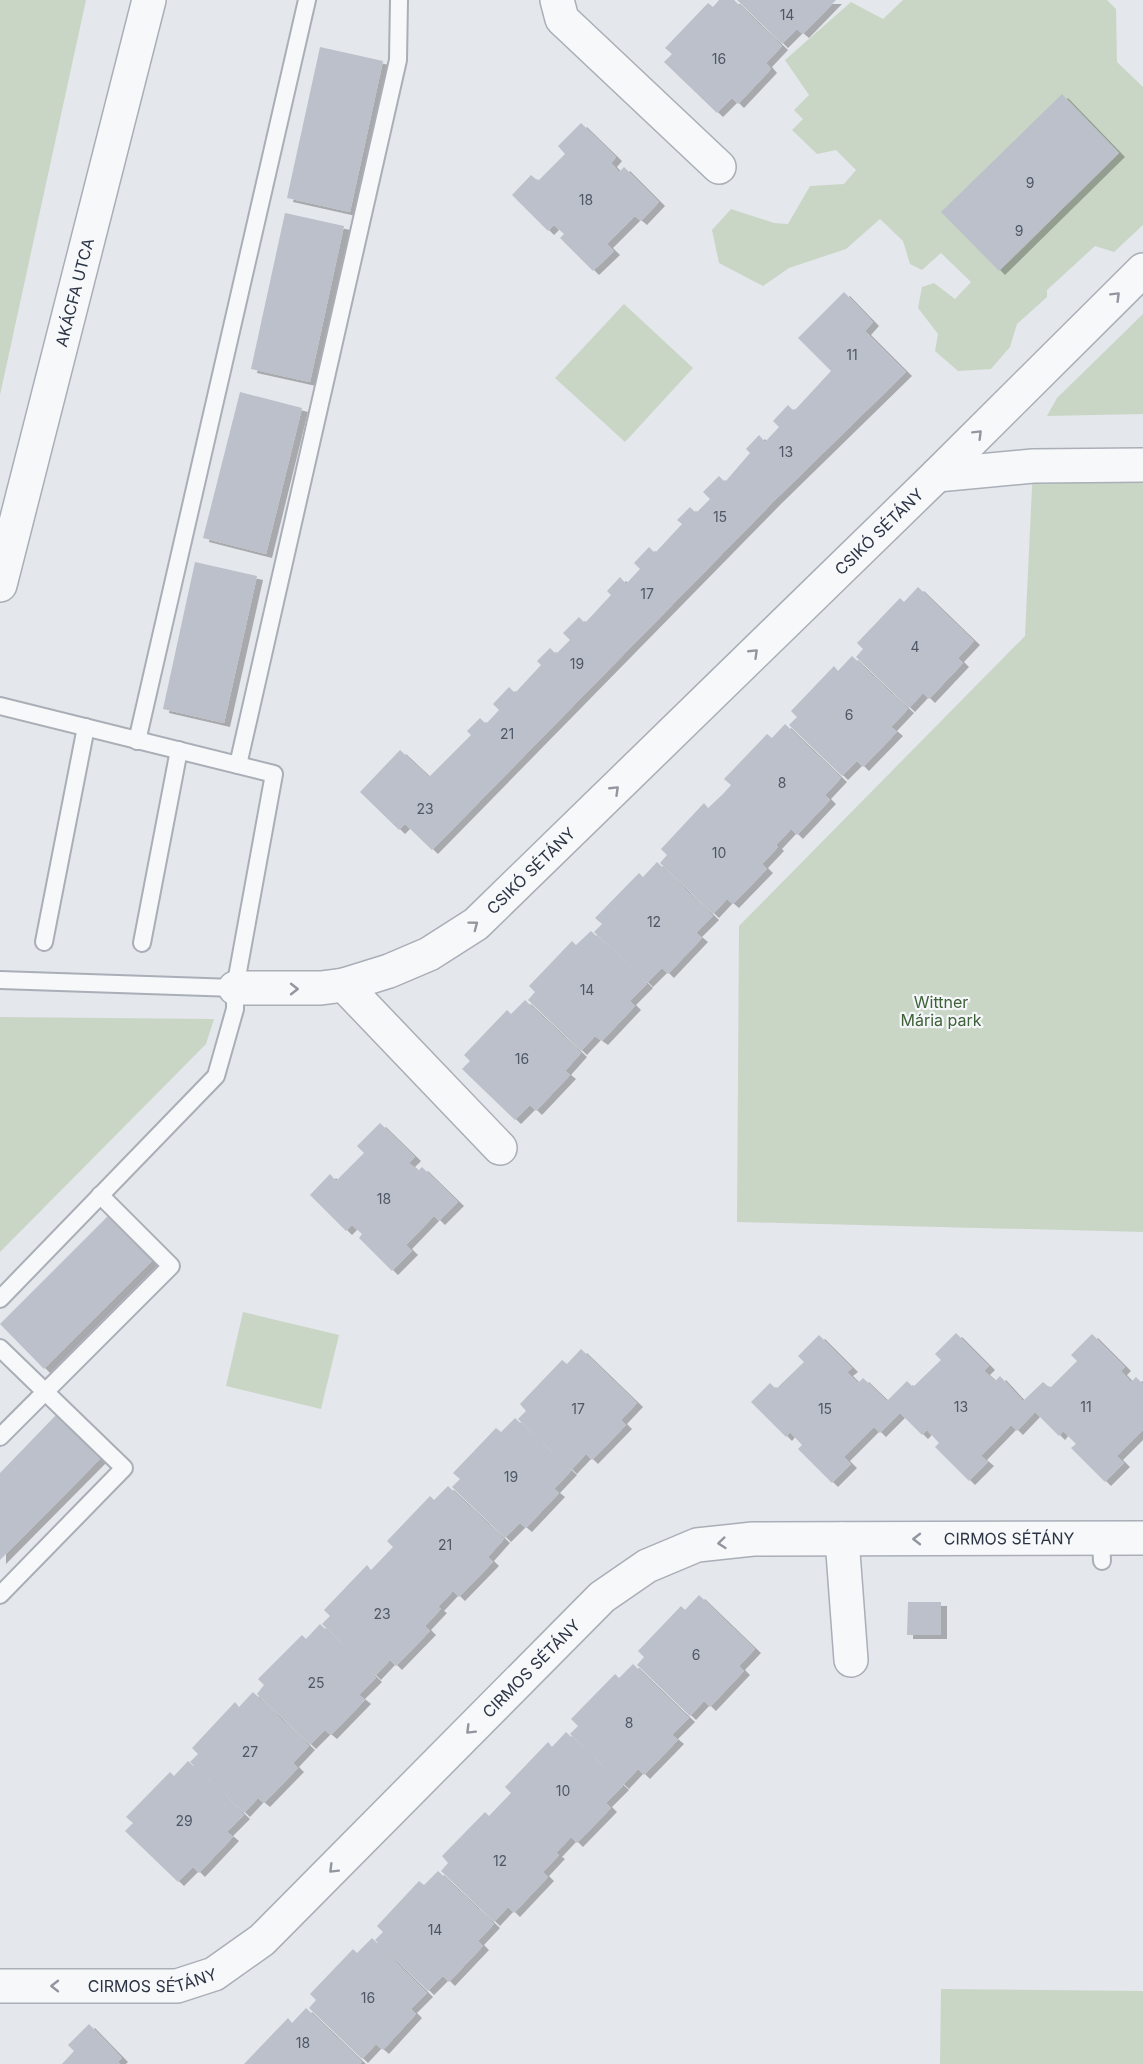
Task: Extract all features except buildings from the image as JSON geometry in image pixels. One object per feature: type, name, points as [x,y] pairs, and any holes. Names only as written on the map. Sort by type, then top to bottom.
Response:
[{"type":"street","name":"AKÁCFA UTCA","points":[[0,585],[149,0]]},
{"type":"street","points":[[557,0],[562,19],[719,167]]},
{"type":"street","name":"CSIKÓ SÉTÁNY","points":[[236,988],[304,989],[344,985],[389,971],[429,954],[476,924],[937,476],[1143,270]]},
{"type":"street","name":"CSIKÓ SÉTÁNY","points":[[937,476],[1033,466],[1143,465]]},
{"type":"street","points":[[344,985],[500,1148]]},
{"type":"street","name":"CIRMOS SÉTÁNY","points":[[0,1986],[177,1986],[214,1974],[262,1940],[602,1596],[647,1566],[697,1545],[753,1539],[842,1539],[1102,1549],[1143,1538]]},
{"type":"street","points":[[842,1539],[851,1660]]},
{"type":"lane","points":[[137,741],[308,0]]},
{"type":"lane","points":[[238,765],[398,60],[399,0]]},
{"type":"lane","points":[[0,706],[274,774],[236,988],[235,1009],[216,1076],[0,1299]]},
{"type":"lane","points":[[44,942],[86,727]]},
{"type":"lane","points":[[142,943],[179,750]]},
{"type":"lane","name":"CSIKÓ SÉTÁNY","points":[[0,980],[236,988]]},
{"type":"lane","points":[[0,1437],[171,1266],[100,1196]]},
{"type":"lane","points":[[0,1348],[124,1467],[0,1595]]},
{"type":"green space","points":[[0,0],[86,0],[0,395]]},
{"type":"green space","points":[[903,0],[1107,0],[1116,9],[1117,62],[1143,87],[1143,225],[1114,252],[1095,246],[1047,290],[1047,297],[1017,324],[1010,347],[991,369],[958,371],[935,351],[938,334],[918,308],[922,287],[934,283],[955,299],[971,282],[941,253],[922,270],[910,264],[903,241],[880,219],[846,249],[789,268],[763,286],[719,263],[712,230],[731,209],[774,223],[788,224],[810,186],[844,184],[856,170],[836,150],[817,154],[792,130],[803,119],[794,110],[809,95],[785,60],[851,2],[883,19]]},
{"type":"green space","points":[[624,304],[693,368],[625,442],[555,378]]},
{"type":"green space","points":[[1143,314],[1143,414],[1047,416],[1057,398]]},
{"type":"green space","name":"Wittner Mária park","points":[[1143,465],[1143,1232],[737,1222],[739,926],[1025,636],[1033,466]]},
{"type":"green space","points":[[0,1017],[214,1019],[206,1044],[0,1252]]},
{"type":"green space","points":[[243,1312],[339,1335],[321,1409],[226,1386]]},
{"type":"green space","points":[[941,1989],[1143,1991],[1143,2064],[940,2064]]}]
